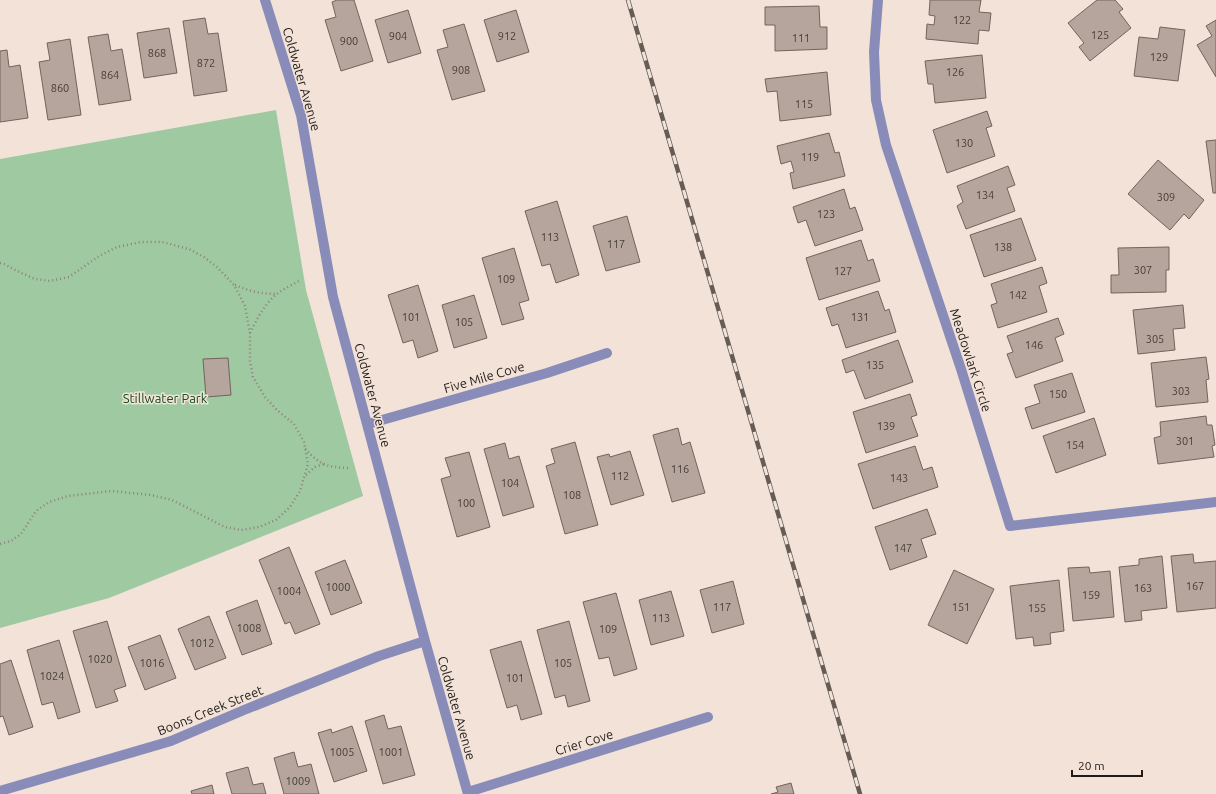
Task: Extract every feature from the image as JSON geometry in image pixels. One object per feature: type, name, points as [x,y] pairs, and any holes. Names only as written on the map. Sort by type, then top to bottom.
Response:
[{"type":"street","name":"Coldwater Avenue","points":[[265,0],[301,115],[333,297],[425,641],[468,793]]},
{"type":"street","name":"Meadowlark Circle","points":[[878,0],[874,52],[876,100],[886,145],[958,362],[1010,526],[1216,502]]},
{"type":"street","name":"Five Mile Cove","points":[[368,424],[547,373],[607,353]]},
{"type":"street","name":"Boons Creek Street","points":[[0,791],[171,741],[236,713],[379,656],[425,641]]},
{"type":"street","name":"Crier Cove","points":[[468,793],[708,717]]},
{"type":"path","points":[[0,263],[35,279],[50,280],[69,277],[100,256],[117,247],[141,242],[162,242],[189,249],[204,257],[218,268],[234,285],[245,306],[250,333],[250,361],[253,377],[265,397],[278,411],[294,424],[304,442],[308,464],[300,491],[290,507],[276,520],[259,527],[240,530],[225,527],[172,500],[151,495],[111,490],[68,496],[49,502],[36,511],[21,534],[11,541],[0,544]]},
{"type":"path","points":[[250,333],[267,304],[277,294],[299,281]]},
{"type":"path","points":[[234,285],[249,291],[265,294],[277,294]]},
{"type":"path","points":[[305,449],[318,462],[332,468],[350,468]]},
{"type":"path","points":[[306,474],[315,467],[324,464]]},
{"type":"green space","name":"Stillwater Park","points":[[276,110],[306,290],[363,496],[109,598],[0,628],[0,159]]},
{"type":"building","points":[[337,0],[354,0],[373,61],[341,71],[325,20],[336,17],[332,2]]},
{"type":"building","points":[[930,0],[981,0],[979,12],[991,13],[989,31],[979,30],[978,44],[926,39],[927,24],[934,25],[935,16],[929,15]]},
{"type":"building","points":[[1097,0],[1115,0],[1123,9],[1119,12],[1131,28],[1090,61],[1079,47],[1084,43],[1068,23]]},
{"type":"building","points":[[819,6],[820,27],[827,27],[827,49],[775,51],[775,25],[765,25],[765,7]]},
{"type":"building","points":[[408,10],[421,53],[388,63],[375,20]]},
{"type":"building","points":[[516,10],[529,52],[497,62],[484,20]]},
{"type":"building","points":[[205,18],[208,34],[218,33],[227,91],[194,96],[183,21]]},
{"type":"building","points":[[1216,20],[1216,77],[1197,45],[1212,36],[1206,26]]},
{"type":"building","points":[[464,24],[485,91],[452,100],[437,50],[448,47],[443,30]]},
{"type":"building","points":[[1160,27],[1185,30],[1178,81],[1134,76],[1139,37],[1158,39]]},
{"type":"building","points":[[169,28],[177,73],[144,78],[137,33]]},
{"type":"building","points":[[108,34],[111,51],[122,49],[131,100],[99,105],[88,37]]},
{"type":"building","points":[[70,39],[81,115],[48,120],[39,62],[50,60],[47,43]]},
{"type":"building","points":[[7,50],[9,67],[20,65],[28,118],[0,122],[0,51]]},
{"type":"building","points":[[982,55],[986,98],[935,103],[933,84],[928,84],[925,61]]},
{"type":"building","points":[[827,72],[831,115],[780,121],[777,91],[767,92],[765,79]]},
{"type":"building","points":[[987,111],[992,126],[986,128],[995,156],[947,173],[933,130]]},
{"type":"building","points":[[829,133],[835,153],[839,152],[845,176],[793,189],[790,173],[794,172],[791,161],[781,164],[777,146]]},
{"type":"building","points":[[1216,140],[1216,193],[1213,193],[1206,141]]},
{"type":"building","points":[[1158,160],[1204,200],[1189,219],[1184,214],[1170,230],[1128,194]]},
{"type":"building","points":[[1008,166],[1015,185],[1007,188],[1015,211],[966,229],[957,206],[963,202],[957,186]]},
{"type":"building","points":[[844,189],[850,209],[855,207],[863,230],[815,246],[806,220],[798,223],[793,207]]},
{"type":"building","points":[[557,201],[579,275],[556,283],[550,264],[542,266],[525,211]]},
{"type":"building","points":[[627,216],[640,262],[606,271],[593,226]]},
{"type":"building","points":[[1021,218],[1036,260],[984,277],[970,235]]},
{"type":"building","points":[[861,240],[868,261],[873,259],[880,281],[819,300],[806,258]]},
{"type":"building","points":[[1169,247],[1169,270],[1166,270],[1166,292],[1111,293],[1111,275],[1119,275],[1118,248]]},
{"type":"building","points":[[514,248],[529,300],[519,303],[524,319],[502,325],[482,258]]},
{"type":"building","points":[[1042,267],[1047,283],[1039,286],[1047,312],[998,328],[991,305],[997,303],[991,284]]},
{"type":"building","points":[[418,285],[438,351],[418,358],[413,340],[403,343],[388,295]]},
{"type":"building","points":[[878,291],[885,311],[889,309],[896,332],[846,348],[838,324],[832,326],[826,308]]},
{"type":"building","points":[[474,295],[487,338],[454,348],[442,305]]},
{"type":"building","points":[[1183,305],[1185,328],[1173,329],[1175,350],[1138,354],[1133,310]]},
{"type":"building","points":[[1058,318],[1064,334],[1055,338],[1063,361],[1016,378],[1007,354],[1013,352],[1007,336]]},
{"type":"building","points":[[898,340],[913,382],[865,399],[854,370],[846,373],[842,360]]},
{"type":"building","points":[[1206,357],[1209,379],[1206,380],[1208,402],[1156,407],[1151,363]]},
{"type":"building","points":[[228,358],[231,395],[206,397],[203,359]]},
{"type":"building","points":[[1072,373],[1085,412],[1032,429],[1025,408],[1040,403],[1034,385]]},
{"type":"building","points":[[910,394],[917,415],[911,417],[918,436],[866,453],[853,412]]},
{"type":"building","points":[[1206,416],[1207,425],[1212,425],[1215,445],[1212,446],[1214,457],[1158,464],[1154,438],[1161,436],[1160,422]]},
{"type":"building","points":[[1094,418],[1106,455],[1056,473],[1043,436]]},
{"type":"building","points":[[678,428],[682,445],[690,442],[705,493],[672,502],[653,435]]},
{"type":"building","points":[[575,442],[598,525],[565,534],[546,466],[555,463],[551,449]]},
{"type":"building","points":[[505,443],[509,459],[519,456],[534,507],[503,516],[484,449]]},
{"type":"building","points":[[915,446],[923,470],[932,467],[938,487],[873,509],[858,464]]},
{"type":"building","points":[[630,451],[644,495],[611,505],[597,457],[609,454],[610,457]]},
{"type":"building","points":[[469,452],[490,527],[457,537],[441,479],[451,476],[445,458]]},
{"type":"building","points":[[927,509],[936,534],[921,539],[927,557],[890,570],[875,527]]},
{"type":"building","points":[[289,547],[320,624],[295,634],[290,622],[285,624],[259,560]]},
{"type":"building","points":[[1193,554],[1194,563],[1216,561],[1216,608],[1177,612],[1171,556]]},
{"type":"building","points":[[1162,556],[1167,608],[1141,611],[1142,620],[1125,622],[1119,567],[1139,565],[1139,559]]},
{"type":"building","points":[[345,560],[362,603],[331,615],[315,572]]},
{"type":"building","points":[[1089,567],[1090,573],[1110,571],[1114,617],[1073,621],[1068,568]]},
{"type":"building","points":[[954,570],[994,589],[967,644],[928,625]]},
{"type":"building","points":[[1059,580],[1064,631],[1050,633],[1051,644],[1034,646],[1033,637],[1016,639],[1010,586]]},
{"type":"building","points":[[733,581],[744,624],[712,633],[700,590]]},
{"type":"building","points":[[671,591],[684,636],[651,645],[639,600]]},
{"type":"building","points":[[616,593],[637,669],[614,676],[609,657],[599,659],[583,602]]},
{"type":"building","points":[[257,600],[272,644],[242,655],[226,612]]},
{"type":"building","points":[[209,616],[226,658],[195,670],[178,629]]},
{"type":"building","points":[[107,621],[126,686],[114,690],[118,701],[96,708],[73,631]]},
{"type":"building","points":[[569,621],[590,701],[568,707],[565,695],[555,698],[537,630]]},
{"type":"building","points":[[160,635],[176,678],[145,690],[128,647]]},
{"type":"building","points":[[59,640],[80,712],[58,719],[53,702],[42,705],[27,650]]},
{"type":"building","points":[[521,641],[542,714],[521,720],[517,705],[507,708],[490,650]]},
{"type":"building","points":[[11,660],[33,727],[9,735],[3,716],[0,717],[0,664]]},
{"type":"building","points":[[384,715],[388,729],[401,726],[415,775],[383,784],[365,721]]},
{"type":"building","points":[[352,726],[367,771],[334,782],[318,733],[331,729],[332,733]]},
{"type":"building","points":[[294,752],[298,767],[311,764],[319,794],[284,794],[274,758]]},
{"type":"building","points":[[248,767],[253,785],[263,783],[266,794],[232,794],[226,773]]},
{"type":"building","points":[[791,783],[794,794],[771,794],[778,792],[776,787]]},
{"type":"building","points":[[212,785],[214,794],[192,794],[191,791]]},
{"type":"railway","points":[[628,0],[860,794]]}]
